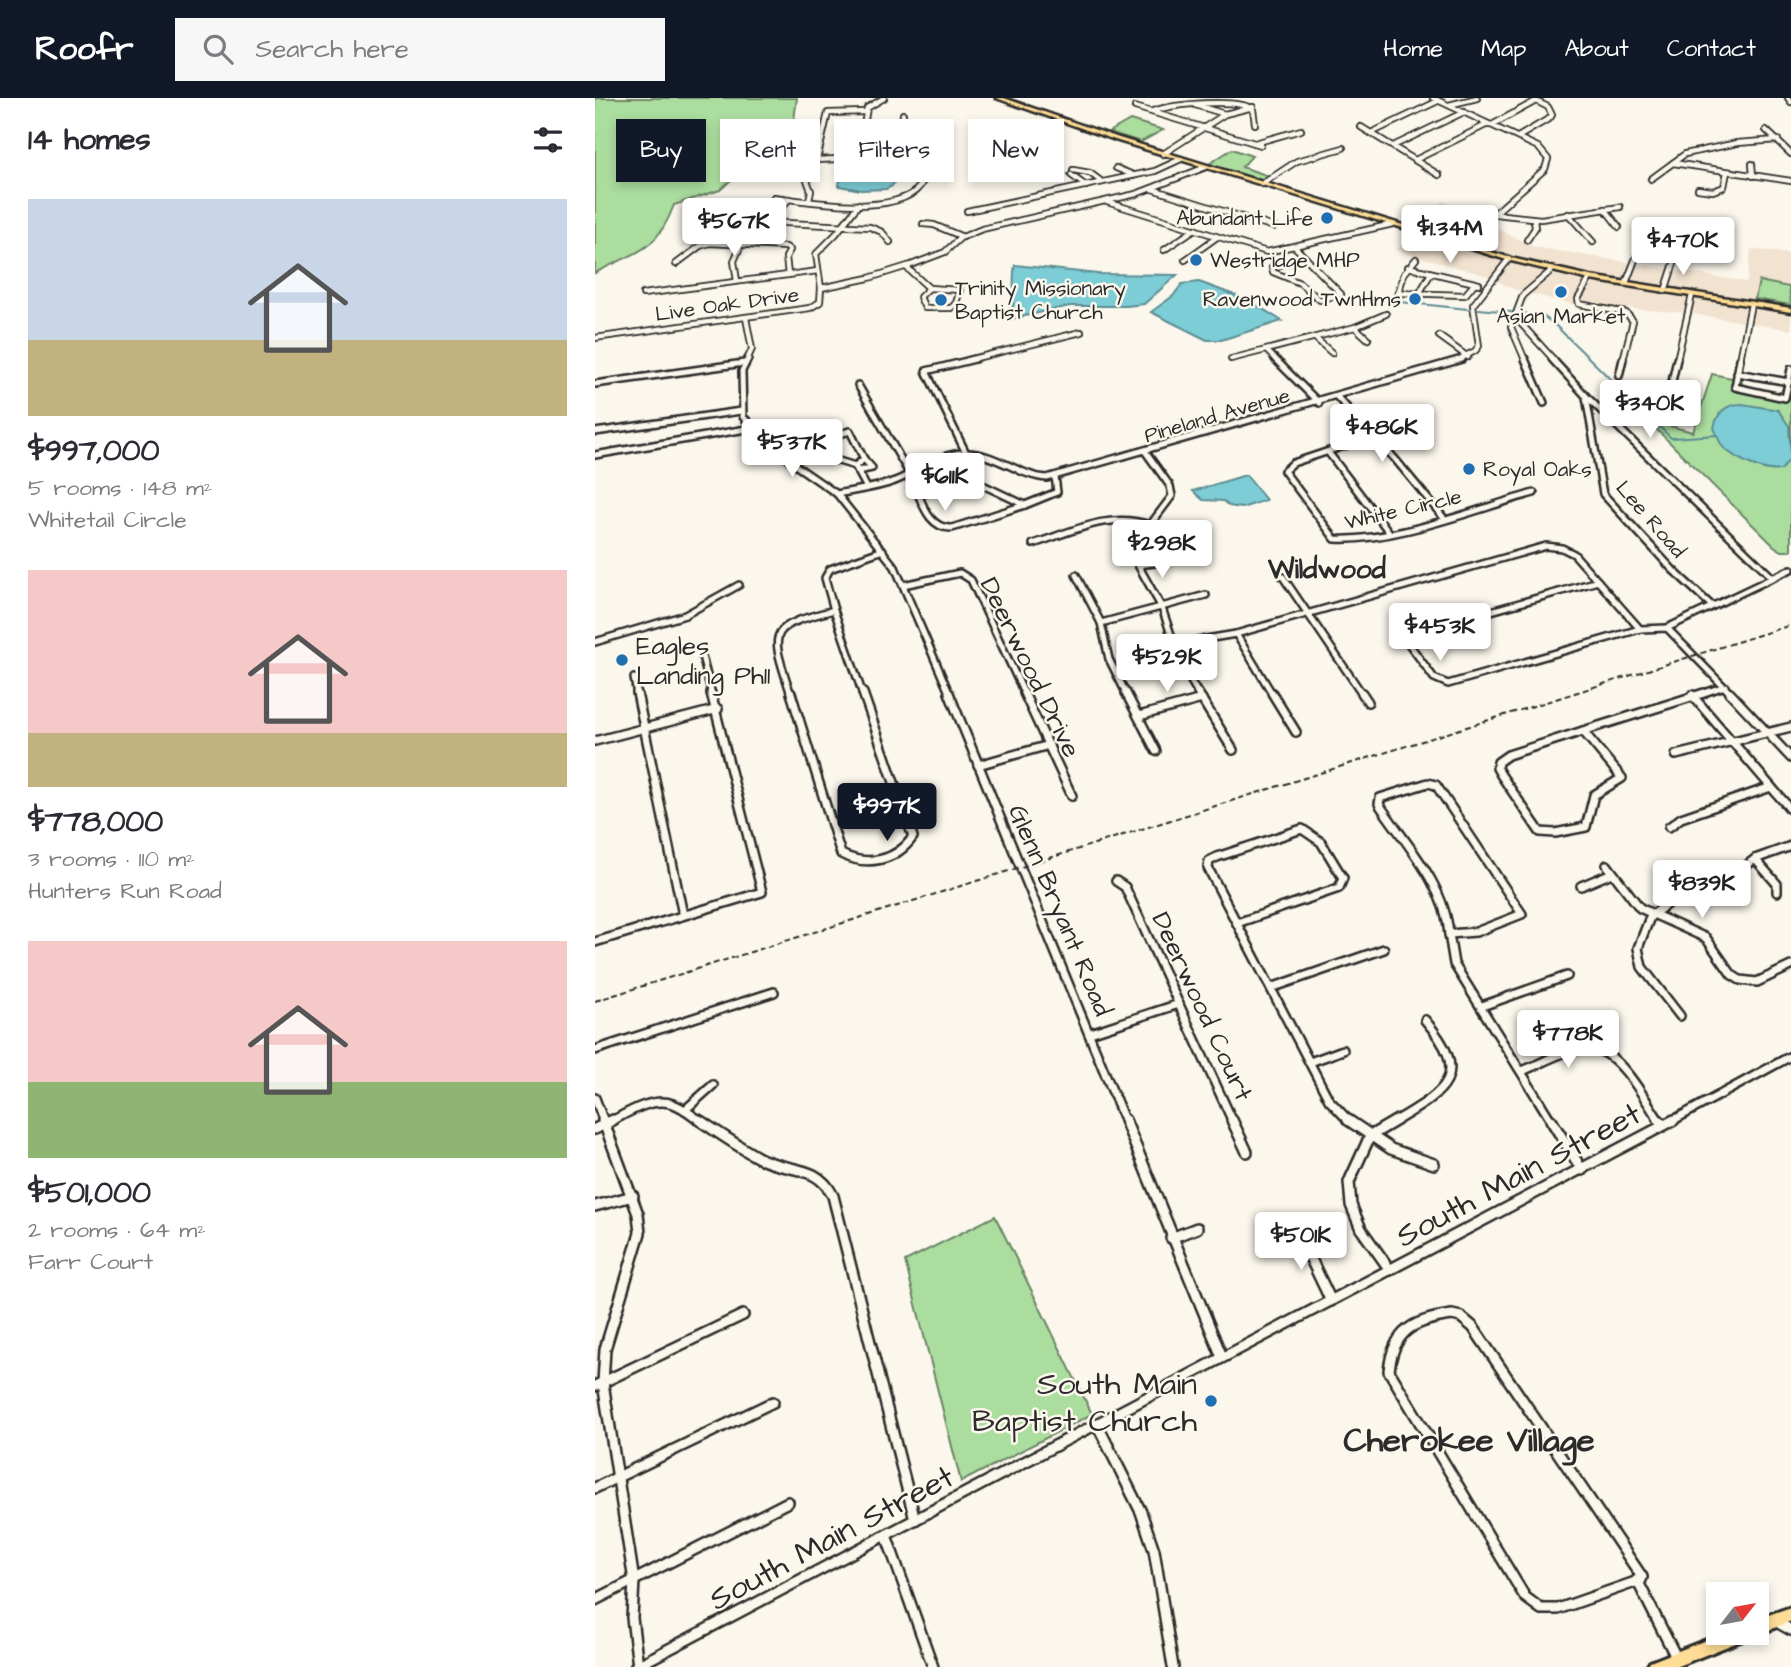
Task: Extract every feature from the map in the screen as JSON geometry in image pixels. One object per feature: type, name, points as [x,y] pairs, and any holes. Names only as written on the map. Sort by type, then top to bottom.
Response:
[{"type":"highway","points":[[1769,1622],[1791,1614]]},
{"type":"highway","points":[[1655,1667],[1713,1645]]},
{"type":"main road","points":[[1004,99],[1163,154],[1509,259],[1590,278],[1791,310]]},
{"type":"street","points":[[865,119],[869,105],[884,98]]},
{"type":"street","points":[[1449,106],[1477,98]]},
{"type":"street","points":[[1152,111],[1163,107],[1239,99],[1253,107],[1257,115],[1255,124]]},
{"type":"street","points":[[1371,132],[1435,99],[1543,150],[1549,163],[1460,244]]},
{"type":"street","points":[[1415,160],[1486,125],[1492,125],[1536,101],[1548,107],[1552,115],[1550,118],[1518,137]]},
{"type":"street","points":[[1191,104],[1225,114]]},
{"type":"street","points":[[1135,107],[1261,145]]},
{"type":"street","points":[[1163,154],[1225,114],[1253,107]]},
{"type":"street","points":[[834,160],[817,160],[828,113],[866,112]]},
{"type":"street","points":[[1393,146],[1464,112]]},
{"type":"street","points":[[903,114],[903,119]]},
{"type":"street","points":[[1361,127],[1439,175]]},
{"type":"street","points":[[1254,143],[1269,136],[1301,130]]},
{"type":"street","points":[[1766,130],[1791,154]]},
{"type":"street","points":[[1651,179],[1678,157],[1695,151],[1737,143],[1778,140]]},
{"type":"street","points":[[1262,184],[1297,161],[1343,148]]},
{"type":"street","points":[[967,211],[1168,167],[1181,159]]},
{"type":"street","points":[[1673,163],[1791,181]]},
{"type":"street","points":[[1752,164],[1753,176]]},
{"type":"street","name":"Live Oak Drive","points":[[595,338],[816,306],[820,302],[821,288],[906,267],[945,252],[963,237],[982,229],[1106,202],[1152,189],[1206,167]]},
{"type":"street","points":[[1116,168],[1133,175]]},
{"type":"street","points":[[1086,186],[1072,172],[1090,173],[1102,182]]},
{"type":"street","points":[[1698,189],[1713,191],[1724,187],[1727,172]]},
{"type":"street","points":[[808,182],[811,195],[809,200]]},
{"type":"street","points":[[773,197],[859,204],[891,203],[915,194],[922,182]]},
{"type":"street","points":[[1152,189],[1274,227]]},
{"type":"street","points":[[768,224],[789,199]]},
{"type":"street","points":[[1106,202],[1267,251],[1393,224]]},
{"type":"street","points":[[821,288],[816,254],[859,204]]},
{"type":"street","points":[[1495,214],[1534,220],[1619,207]]},
{"type":"street","points":[[1605,209],[1619,227]]},
{"type":"street","points":[[1568,214],[1593,242]]},
{"type":"street","points":[[1527,240],[1535,228],[1534,220]]},
{"type":"street","points":[[741,221],[877,229],[890,242]]},
{"type":"street","points":[[923,224],[936,224],[950,234],[963,237]]},
{"type":"street","points":[[1164,250],[1195,229]]},
{"type":"street","points":[[1185,260],[1217,237]]},
{"type":"street","points":[[676,264],[705,244],[789,248],[786,257],[788,275]]},
{"type":"street","points":[[737,281],[734,261],[741,245]]},
{"type":"street","points":[[1294,247],[1306,258],[1332,282],[1341,294],[1319,300],[1300,284],[1273,272],[1272,267],[1278,264],[1306,258]]},
{"type":"street","points":[[1626,284],[1637,255]]},
{"type":"street","points":[[1665,290],[1676,257]]},
{"type":"street","points":[[1396,301],[1408,267],[1416,259]]},
{"type":"street","points":[[1439,336],[1468,357],[1477,350],[1481,341],[1473,305],[1509,259]]},
{"type":"street","points":[[906,267],[929,288],[954,288],[960,290],[960,294],[951,308],[925,308],[920,297],[929,288]]},
{"type":"street","points":[[1408,267],[1486,286]]},
{"type":"street","points":[[1544,403],[1511,327],[1523,295],[1552,270]]},
{"type":"street","points":[[643,294],[818,271]]},
{"type":"street","points":[[1419,294],[1431,273]]},
{"type":"street","points":[[1590,278],[1578,299],[1579,304],[1626,313],[1633,321],[1619,376]]},
{"type":"street","points":[[1398,293],[1465,295],[1475,283]]},
{"type":"street","points":[[1666,409],[1692,295]]},
{"type":"street","points":[[1751,304],[1735,386],[1737,389],[1784,398],[1787,397],[1791,369]]},
{"type":"street","points":[[1231,359],[1355,327],[1386,314]]},
{"type":"street","points":[[1515,317],[1586,396],[1773,578]]},
{"type":"street","points":[[595,384],[744,363],[751,356],[752,349],[746,318]]},
{"type":"street","points":[[1355,327],[1368,339]]},
{"type":"street","points":[[966,453],[925,374],[929,370],[1081,332]]},
{"type":"street","points":[[1315,338],[1332,353]]},
{"type":"street","points":[[1267,351],[1318,403]]},
{"type":"street","name":"Pineland Avenue","points":[[837,494],[867,488],[909,474],[938,460],[966,453],[1004,462],[1035,478],[1055,476],[1318,403],[1468,357]]},
{"type":"street","points":[[744,363],[741,411],[743,417],[795,465],[837,494]]},
{"type":"street","points":[[1737,373],[1789,382]]},
{"type":"street","points":[[858,385],[909,474]]},
{"type":"street","name":"Lee Road","points":[[1586,396],[1604,494],[1673,570],[1712,606]]},
{"type":"street","points":[[1337,397],[1443,517]]},
{"type":"street","points":[[595,432],[741,411]]},
{"type":"street","points":[[595,455],[736,433],[752,428]]},
{"type":"street","points":[[850,431],[864,459],[872,468],[857,469],[820,456],[816,448],[833,436],[850,431]]},
{"type":"street","name":"White Circle","points":[[1374,436],[1293,463],[1284,471],[1329,535],[1341,541],[1534,493]]},
{"type":"street","points":[[1145,452],[1170,486],[1172,496],[1134,551],[1138,565],[1162,608],[1181,664],[1233,750]]},
{"type":"street","points":[[1328,452],[1389,531]]},
{"type":"street","points":[[857,469],[864,459]]},
{"type":"street","points":[[857,469],[867,488]]},
{"type":"street","points":[[1026,505],[966,477],[955,477],[919,496],[939,527],[945,529],[1026,505],[1050,497],[1057,492],[1055,476]]},
{"type":"street","name":"Glenn Bryant Road","points":[[837,494],[895,567],[1222,1357]]},
{"type":"street","points":[[1033,544],[1120,520],[1150,525]]},
{"type":"street","points":[[1176,644],[1236,634],[1541,546],[1563,547],[1598,581],[1640,629]]},
{"type":"street","points":[[834,610],[793,621],[780,629],[776,646],[841,854],[851,861],[863,863],[897,854],[909,846],[913,837],[825,578],[830,569],[883,550]]},
{"type":"street","points":[[1138,565],[1170,561]]},
{"type":"street","points":[[1598,581],[1416,632],[1408,638],[1409,644],[1434,678],[1448,684],[1640,629],[1667,628],[1791,569]]},
{"type":"street","name":"Deerwood Drive","points":[[903,585],[960,573],[971,580],[1072,796]]},
{"type":"street","points":[[1076,575],[1101,623],[1109,659],[1156,751]]},
{"type":"street","points":[[1283,577],[1368,702]]},
{"type":"street","points":[[595,632],[597,642],[685,615],[739,585]]},
{"type":"street","points":[[1101,623],[1206,595]]},
{"type":"street","points":[[1667,628],[1791,758]]},
{"type":"street","points":[[1236,634],[1296,732]]},
{"type":"street","points":[[595,942],[762,892],[702,656]]},
{"type":"street","points":[[634,678],[683,915]]},
{"type":"street","points":[[1583,731],[1622,778],[1594,795],[1586,827],[1555,833],[1540,832],[1501,775],[1497,763],[1508,755],[1692,695],[1725,686]]},
{"type":"street","points":[[1692,695],[1791,810]]},
{"type":"street","points":[[1139,716],[1202,699]]},
{"type":"street","points":[[595,741],[717,709]]},
{"type":"street","points":[[1676,755],[1791,727]]},
{"type":"street","points":[[978,765],[1049,746]]},
{"type":"street","points":[[1449,934],[1476,932],[1523,914],[1436,785],[1428,783],[1380,798],[1379,804],[1440,899],[1454,964],[1582,1170]]},
{"type":"street","points":[[1669,827],[1681,818],[1771,787]]},
{"type":"street","points":[[1237,923],[1339,888],[1343,878],[1318,836],[1312,831],[1302,829],[1209,861],[1208,867],[1237,923],[1310,1062],[1338,1113],[1370,1136],[1417,1162],[1434,1164]]},
{"type":"street","points":[[1680,1016],[1642,967],[1639,958],[1638,948],[1644,930],[1654,913],[1676,897],[1728,879],[1755,859],[1791,846]]},
{"type":"street","points":[[1755,859],[1777,884],[1777,892]]},
{"type":"street","points":[[1607,865],[1640,908],[1706,938],[1715,945],[1727,969],[1748,983],[1760,984],[1791,966]]},
{"type":"street","points":[[1581,886],[1612,873]]},
{"type":"street","name":"Deerwood Court","points":[[1116,881],[1125,887],[1247,1152]]},
{"type":"street","points":[[1271,988],[1384,949]]},
{"type":"street","points":[[1482,1006],[1567,976]]},
{"type":"street","points":[[595,1050],[774,992]]},
{"type":"street","points":[[1090,1033],[1179,1004]]},
{"type":"street","points":[[1390,1270],[1361,1229],[1351,1205],[1349,1182],[1370,1136],[1435,1098],[1447,1083],[1451,1068],[1444,1042],[1425,1020]]},
{"type":"street","points":[[1522,1071],[1578,1051],[1593,1049],[1616,1061],[1662,1125]]},
{"type":"street","points":[[1310,1062],[1343,1050]]},
{"type":"street","name":"South Main Street","points":[[636,1666],[1582,1170],[1791,1056]]},
{"type":"street","points":[[685,1111],[713,1084]]},
{"type":"street","points":[[595,1098],[633,1196],[640,1233],[605,1349],[599,1384],[620,1477],[634,1581],[632,1618],[636,1666]]},
{"type":"street","points":[[595,1129],[655,1102],[664,1101],[685,1111],[761,1159],[815,1175],[826,1182],[833,1196],[857,1286],[915,1520]]},
{"type":"street","points":[[595,1206],[633,1196]]},
{"type":"street","points":[[1171,1238],[1197,1228]]},
{"type":"street","points":[[1297,1230],[1331,1301]]},
{"type":"street","points":[[599,1384],[743,1315]]},
{"type":"street","points":[[1429,1317],[1461,1317],[1473,1327],[1642,1577],[1637,1580],[1557,1609],[1541,1609],[1525,1597],[1389,1371],[1389,1353],[1395,1339],[1429,1317]]},
{"type":"street","points":[[595,1488],[773,1402]]},
{"type":"street","points":[[1097,1424],[1142,1512],[1154,1550],[1173,1667]]},
{"type":"street","points":[[595,1600],[788,1502]]},
{"type":"street","points":[[886,1535],[933,1667]]},
{"type":"street","points":[[1637,1580],[1677,1659]]},
{"type":"street","points":[[1775,1620],[1791,1630]]},
{"type":"shaded area","points":[[1443,201],[1534,247],[1747,282],[1751,249],[1791,254],[1791,330],[1687,313],[1571,304],[1513,289],[1488,276],[1396,250]]},
{"type":"green space","points":[[595,98],[797,98],[794,119],[720,119],[720,182],[729,182],[720,190],[674,205],[660,233],[652,242],[595,273]]},
{"type":"green space","points":[[1130,120],[1163,130],[1141,142],[1109,132]]},
{"type":"green space","points":[[1232,149],[1252,156],[1242,167],[1272,177],[1264,181],[1209,164]]},
{"type":"green space","points":[[1759,281],[1789,287],[1791,305],[1755,299]]},
{"type":"green space","points":[[1712,374],[1742,380],[1742,386],[1781,393],[1783,387],[1791,388],[1791,551],[1782,551],[1774,546],[1647,420],[1693,432]]},
{"type":"green space","points":[[995,1216],[1092,1414],[961,1482],[905,1261]]},
{"type":"water","points":[[840,182],[894,182],[886,189],[861,190],[839,186]]},
{"type":"water","points":[[1015,265],[1098,274],[1177,275],[1144,304],[1070,306],[1011,319],[1007,318],[1012,307]]},
{"type":"water","points":[[1199,282],[1248,300],[1282,321],[1221,340],[1207,340],[1151,312],[1173,296],[1182,284]]},
{"type":"water","points":[[1742,404],[1778,410],[1789,426],[1791,458],[1781,470],[1767,469],[1743,461],[1721,444],[1714,428],[1717,418],[1726,408]]},
{"type":"water","points":[[1246,475],[1266,500],[1242,508],[1229,506],[1223,501],[1203,500],[1193,491]]},
{"type":"waterway","points":[[1371,299],[1468,309]]},
{"type":"waterway","points":[[1479,309],[1511,312]]},
{"type":"waterway","points":[[1520,313],[1543,316],[1555,325],[1671,438],[1718,435]]},
{"type":"railway","points":[[595,1001],[1791,625]]},
{"type":"place","name":"Abundant Life","points":[[1327,218]]},
{"type":"place","name":"Westridge MHP","points":[[1196,260]]},
{"type":"place","name":"Asian Market","points":[[1561,292]]},
{"type":"place","name":"Ravenwood TwnHms","points":[[1415,299]]},
{"type":"place","name":"Trinity Missionary Baptist Church","points":[[941,300]]},
{"type":"place","name":"Royal Oaks","points":[[1469,469]]},
{"type":"place","name":"Eagles Landing Ph11","points":[[622,660]]},
{"type":"place","name":"South Main Baptist Church","points":[[1211,1401]]},
{"type":"district","name":"Wildwood","points":[[1327,568]]},
{"type":"district","name":"Cherokee Village","points":[[1469,1439]]}]
